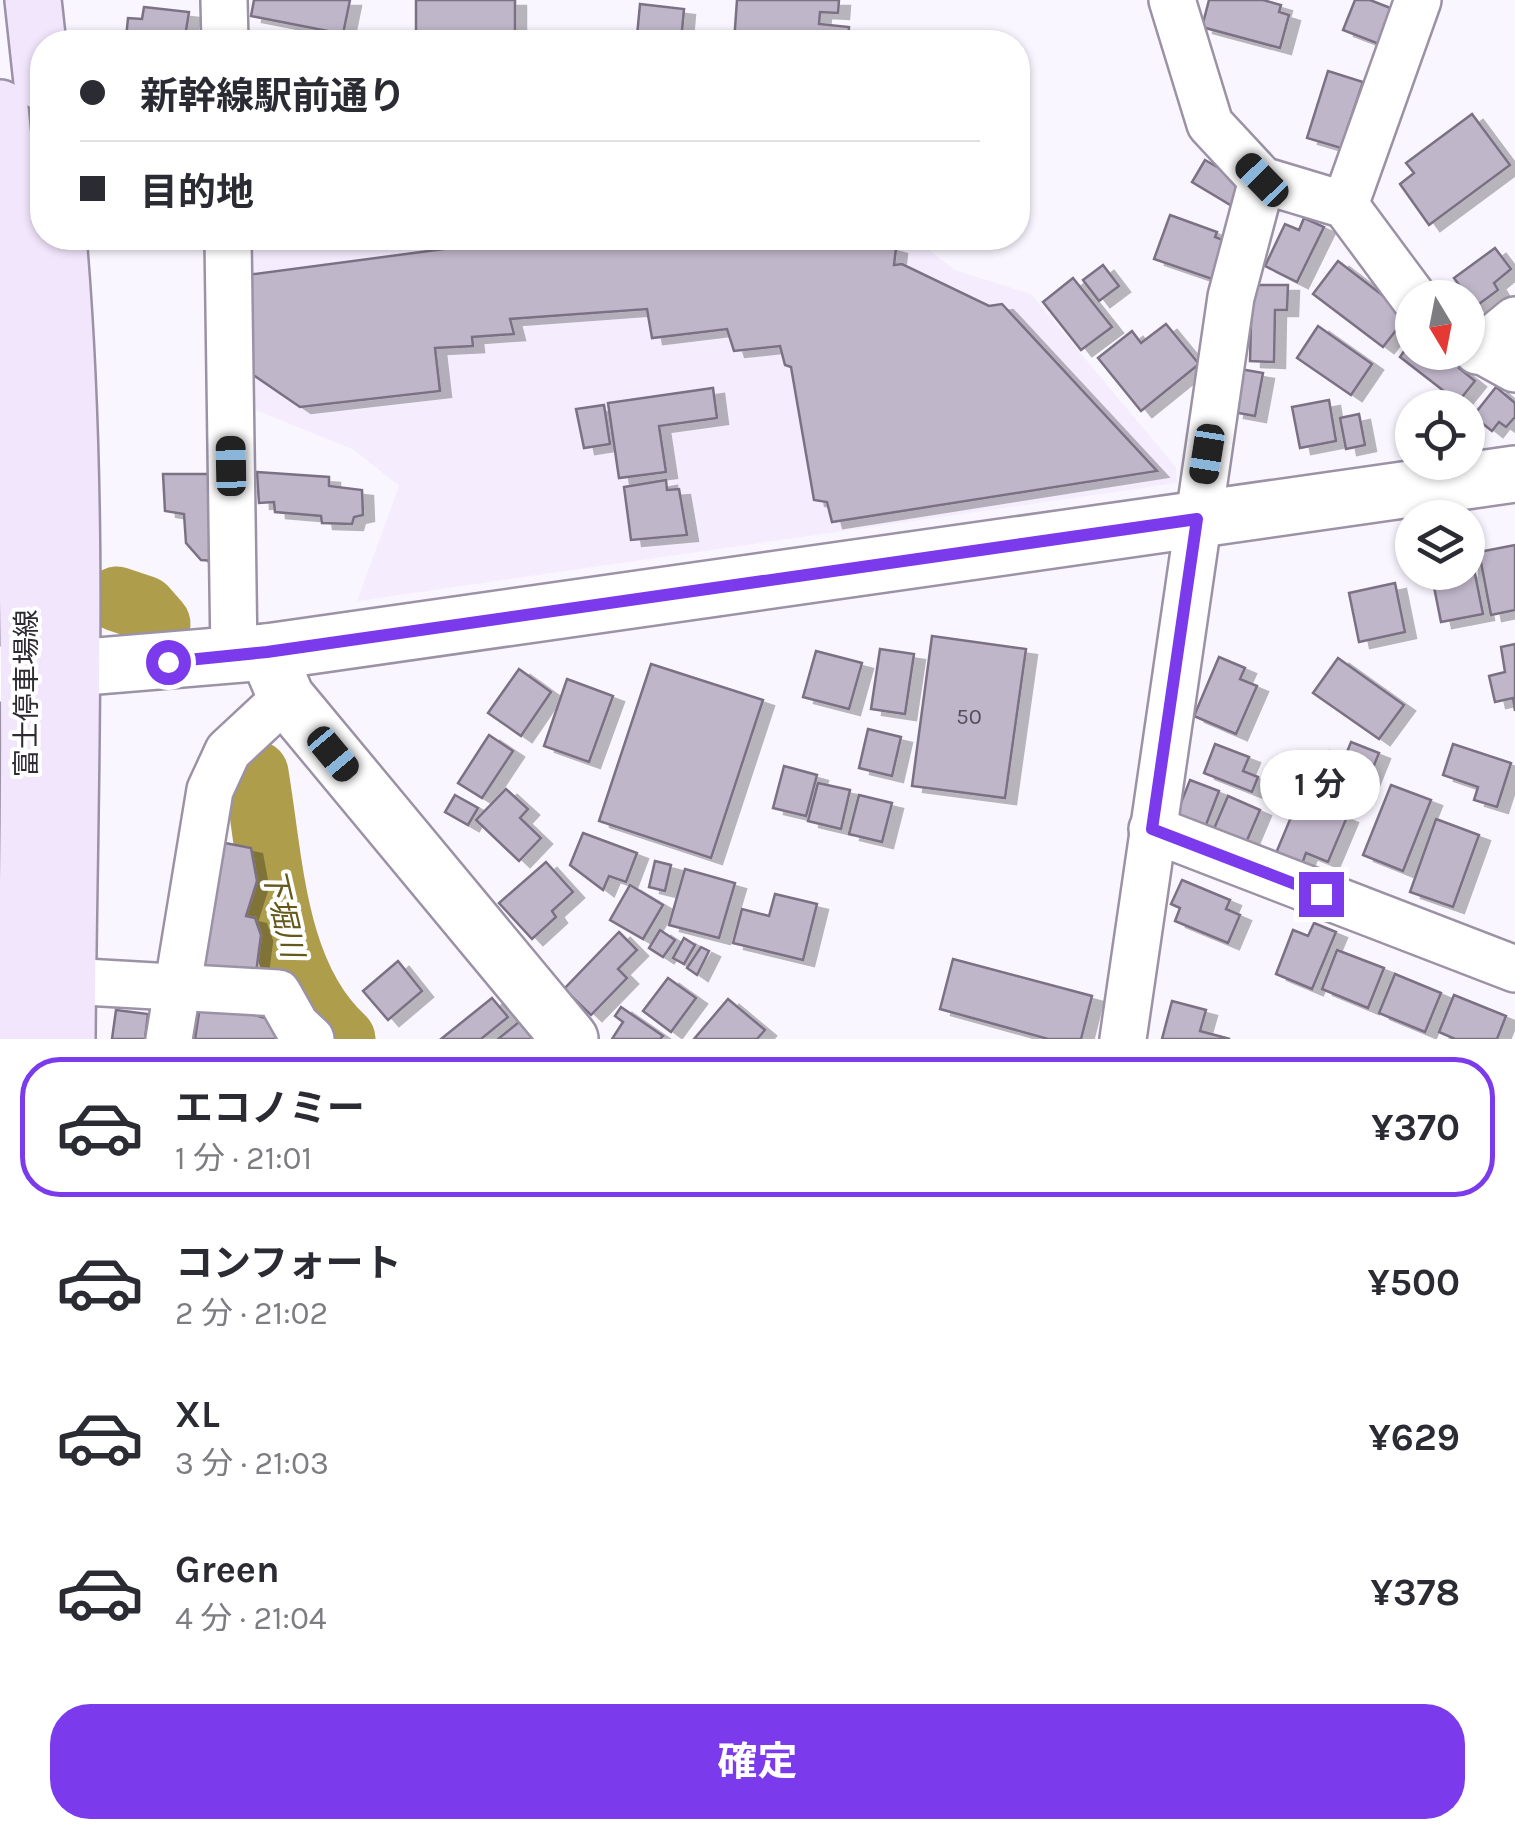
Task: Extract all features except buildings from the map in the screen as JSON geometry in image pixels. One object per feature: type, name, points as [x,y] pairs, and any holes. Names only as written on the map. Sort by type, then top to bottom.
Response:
[{"type":"main road","points":[[34,0],[37,30]]},
{"type":"main road","name":"富士停車場線","points":[[0,108],[11,216],[33,672],[31,973],[24,1039]]},
{"type":"main road","name":"富士停車場線","points":[[33,672],[68,356],[59,250]]},
{"type":"main road","name":"富士停車場線","points":[[31,973],[67,1039]]},
{"type":"street","points":[[224,0],[225,30]]},
{"type":"street","points":[[1172,0],[1210,124],[1262,180],[1345,206],[1400,280]]},
{"type":"street","points":[[1345,206],[1418,0]]},
{"type":"street","points":[[1123,1039],[1231,297],[1262,180]]},
{"type":"street","points":[[169,1039],[210,790],[262,669],[229,250]]},
{"type":"street","points":[[1486,354],[1515,320]]},
{"type":"street","points":[[33,672],[262,669],[1197,519],[1515,474]]},
{"type":"street","points":[[262,669],[570,1039]]},
{"type":"street","points":[[1152,829],[1515,969]]},
{"type":"street","points":[[31,973],[278,993],[296,1025],[311,1039]]},
{"type":"shaded area","points":[[248,250],[929,250],[955,270],[1031,294],[1176,467],[1177,483],[357,601],[399,486],[354,450],[246,406]]},
{"type":"waterway","name":"下堀川","points":[[117,599],[144,608],[158,624]]},
{"type":"waterway","name":"下堀川","points":[[256,773],[272,879],[289,950],[320,1013],[343,1039]]},
{"type":"route","points":[[168,662],[267,652],[1197,519],[1152,829],[1321,894]]}]
